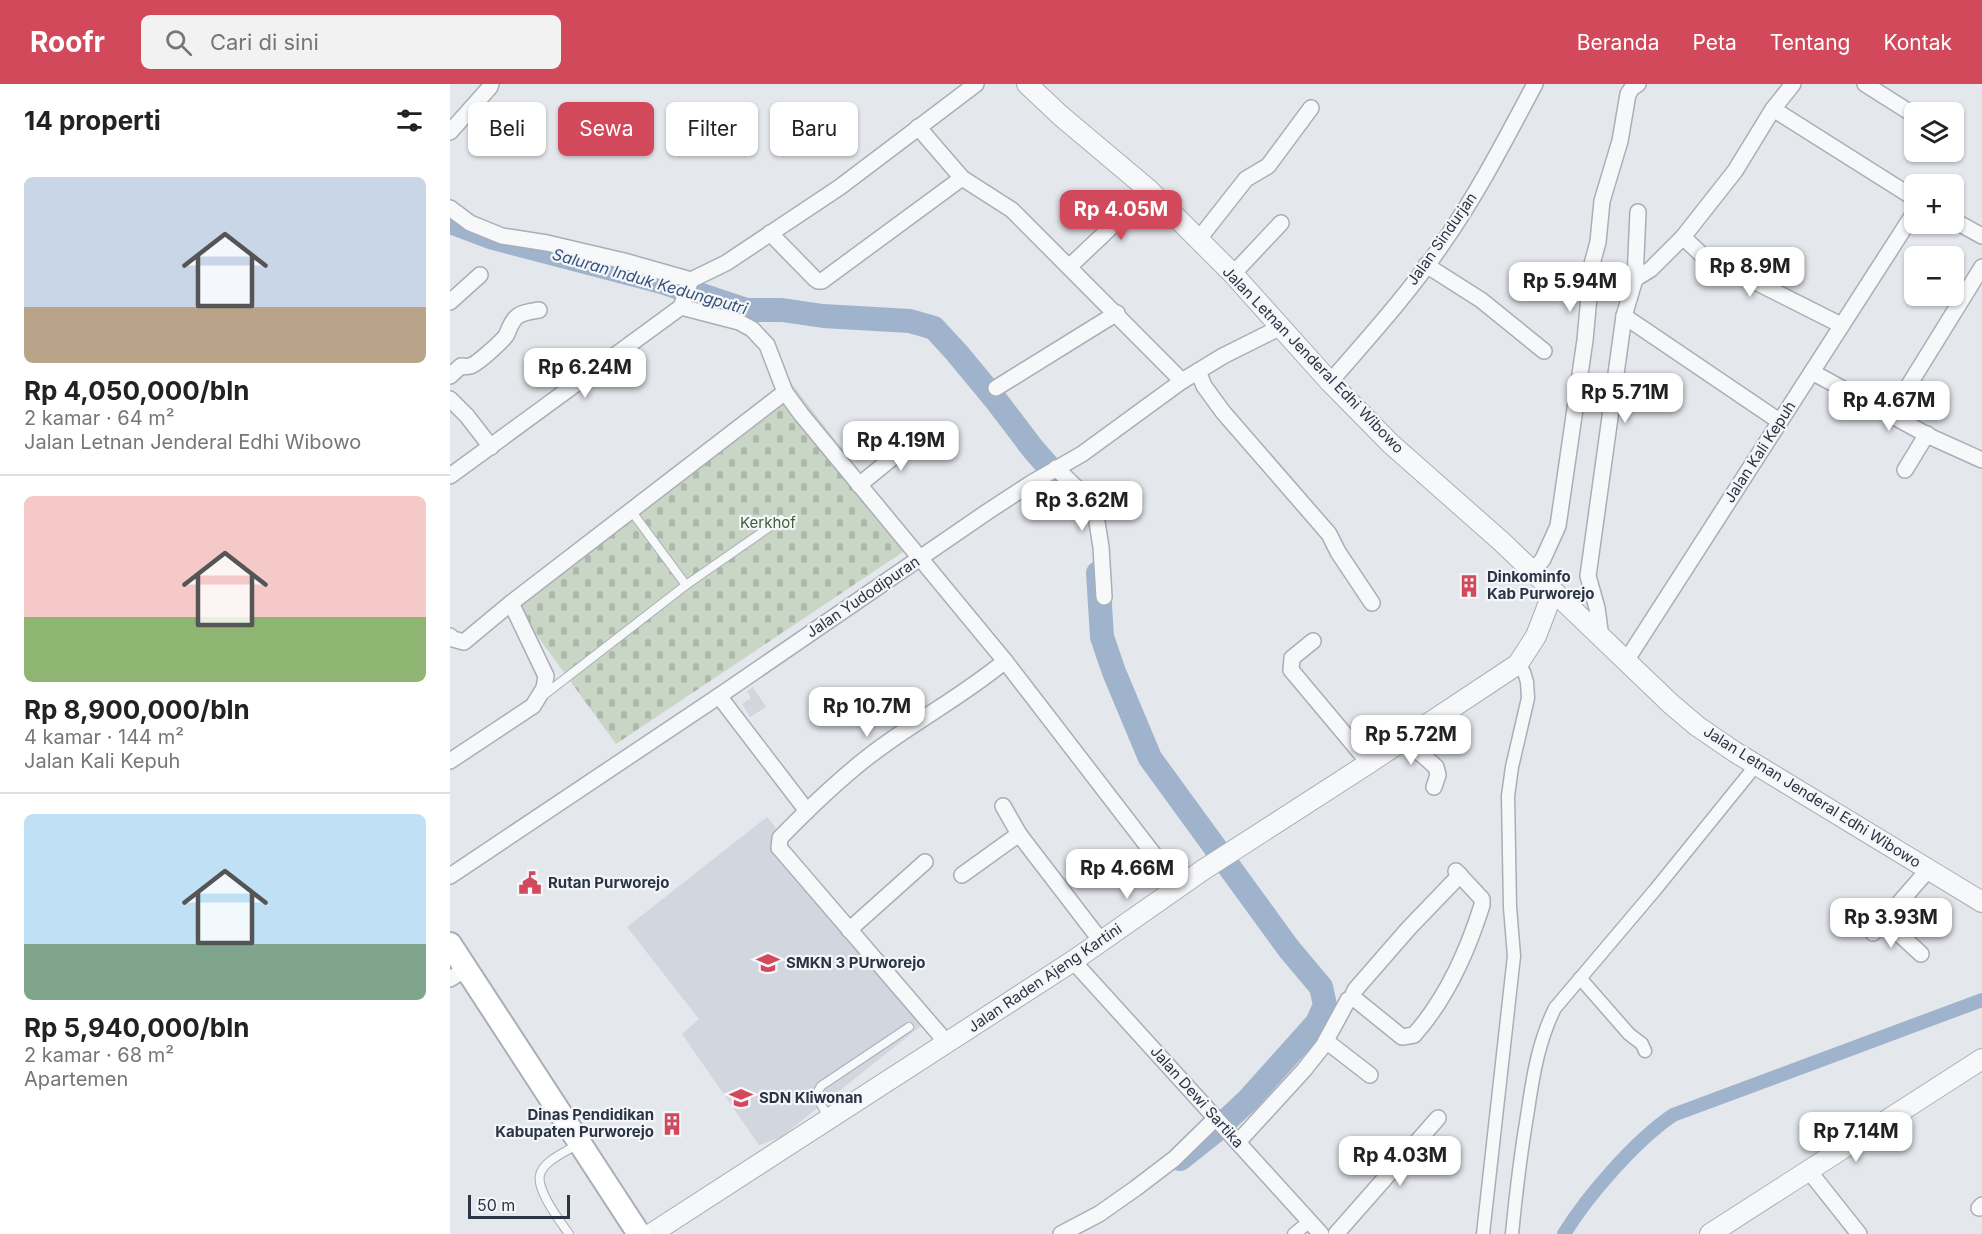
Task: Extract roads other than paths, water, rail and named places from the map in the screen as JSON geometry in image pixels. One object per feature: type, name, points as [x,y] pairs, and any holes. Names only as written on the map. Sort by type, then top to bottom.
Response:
[{"type":"main road","points":[[450,944],[458,974],[580,1143],[639,1234]]},
{"type":"street","points":[[450,132],[491,84]]},
{"type":"street","points":[[450,476],[491,447],[726,263],[840,187],[976,84]]},
{"type":"street","name":"Jalan Letnan Jenderal Edhi Wibowo","points":[[1027,84],[1147,189],[1233,274],[1330,382],[1391,444],[1502,542],[1665,699],[1697,726],[1735,752],[1982,902]]},
{"type":"street","name":"Jalan Sindurjan","points":[[1330,382],[1381,323],[1443,243],[1490,169],[1535,84]]},
{"type":"street","points":[[1532,573],[1543,560],[1558,526],[1585,340],[1592,264],[1598,242],[1602,201],[1620,141],[1628,94],[1638,84]]},
{"type":"street","points":[[1635,279],[1651,269],[1683,237],[1735,171],[1773,109],[1793,84]]},
{"type":"street","points":[[1865,84],[1904,109]]},
{"type":"street","points":[[1197,240],[1246,179],[1268,166],[1311,108]]},
{"type":"street","points":[[1773,109],[1904,192]]},
{"type":"street","points":[[918,127],[962,178],[1012,210],[1117,313],[1182,381]]},
{"type":"street","points":[[770,233],[807,271],[818,281],[822,281],[962,178]]},
{"type":"street","points":[[1069,267],[1147,189]]},
{"type":"street","points":[[450,208],[470,223],[502,236],[580,250],[686,293],[752,329],[767,345],[785,392],[1005,661],[1179,887]]},
{"type":"street","points":[[1601,638],[1588,576],[1624,316],[1635,279],[1638,213]]},
{"type":"street","points":[[1233,274],[1281,224]]},
{"type":"street","points":[[1964,226],[1982,236]]},
{"type":"street","name":"Jalan Kali Kepuh","points":[[1626,661],[1904,228]]},
{"type":"street","points":[[1683,237],[1702,255],[1841,325]]},
{"type":"street","points":[[1426,265],[1481,300],[1544,351]]},
{"type":"street","points":[[1891,414],[1982,267]]},
{"type":"street","points":[[450,302],[480,275]]},
{"type":"street","points":[[450,376],[458,367],[472,366],[479,362],[505,336],[508,326],[518,316],[539,310]]},
{"type":"street","points":[[996,388],[1117,313]]},
{"type":"street","points":[[1624,316],[1779,421]]},
{"type":"street","name":"Jalan Yudodipuran","points":[[450,876],[1033,482],[1082,454],[1182,381],[1223,356],[1281,327]]},
{"type":"street","points":[[1198,371],[1204,386],[1223,412],[1329,534],[1338,552],[1372,603]]},
{"type":"street","points":[[1812,372],[1927,434],[1982,460]]},
{"type":"street","points":[[450,636],[464,642],[511,603],[785,392]]},
{"type":"street","points":[[450,399],[467,416],[491,447]]},
{"type":"street","points":[[859,485],[923,433]]},
{"type":"street","points":[[1905,470],[1927,434]]},
{"type":"street","points":[[1054,469],[1086,497],[1095,510],[1101,547],[1104,597]]},
{"type":"street","name":"Jalan Raden Ajeng Kartini","points":[[651,1234],[1073,961],[1203,870],[1518,664],[1536,636],[1553,592]]},
{"type":"street","points":[[450,761],[533,706],[544,688],[546,676],[511,603]]},
{"type":"street","points":[[1313,641],[1292,658],[1291,670],[1369,763]]},
{"type":"street","points":[[947,1043],[779,848],[780,838],[848,773],[885,744],[988,675],[1005,661]]},
{"type":"street","points":[[1483,1234],[1514,956],[1510,907],[1508,796],[1528,689],[1524,672],[1518,664]]},
{"type":"street","points":[[719,696],[807,811]]},
{"type":"street","points":[[1405,740],[1436,767],[1438,775],[1434,788]]},
{"type":"street","points":[[1512,1234],[1519,1167],[1534,1067],[1548,1022],[1555,1008],[1757,764]]},
{"type":"street","points":[[1003,806],[1018,834],[1101,941]]},
{"type":"street","points":[[962,875],[1018,834]]},
{"type":"street","points":[[849,930],[925,862]]},
{"type":"street","points":[[1873,933],[1928,870]]},
{"type":"street","points":[[1236,1140],[1304,1070],[1326,1041],[1355,990],[1458,873],[1482,899],[1482,905],[1465,954],[1452,982],[1432,1015],[1414,1035],[1402,1037],[1351,999]]},
{"type":"street","points":[[1884,920],[1921,954]]},
{"type":"street","name":"Jalan Dewi Sartika","points":[[1073,961],[1321,1234]]},
{"type":"street","points":[[1580,978],[1629,1034],[1642,1044],[1645,1051]]},
{"type":"street","points":[[1326,1041],[1370,1075]]},
{"type":"street","points":[[1710,1234],[1982,1059]]},
{"type":"street","points":[[1336,1234],[1438,1118]]},
{"type":"street","points":[[1061,1234],[1099,1214],[1136,1188],[1174,1159],[1217,1119]]},
{"type":"street","points":[[1809,1172],[1859,1234]]},
{"type":"street","points":[[1294,1234],[1310,1221]]},
{"type":"lane","points":[[632,512],[686,585]]},
{"type":"lane","points":[[539,699],[686,585],[781,519]]},
{"type":"lane","points":[[830,1120],[816,1095],[818,1090],[909,1028]]},
{"type":"lane","points":[[569,1234],[551,1207],[540,1184],[540,1173],[549,1162],[580,1143]]},
{"type":"waterway","name":"Saluran Induk Kedungputri","points":[[450,218],[456,224],[493,238],[665,283],[746,310],[782,310],[823,316],[910,321],[934,328],[995,399],[1033,449],[1071,488]]},
{"type":"waterway","name":"Saluran Induk Kedungputri","points":[[1098,573],[1102,637],[1150,758],[1289,949],[1321,987],[1325,1005],[1317,1023],[1248,1100],[1214,1132],[1180,1159]]},
{"type":"waterway","points":[[1564,1234],[1613,1170],[1643,1139],[1673,1115],[1982,1000]]},
{"type":"place","name":"Dinkominfo Kab Purworejo","points":[[1469,586]]},
{"type":"place","name":"Rutan Purworejo","points":[[530,883]]},
{"type":"place","name":"SMKN 3 PUrworejo","points":[[768,963]]},
{"type":"place","name":"SDN Kliwonan","points":[[741,1098]]},
{"type":"place","name":"Dinas Pendidikan Kabupaten Purworejo","points":[[672,1124]]},
{"type":"park label","name":"Kerkhof","points":[[768,523]]}]
